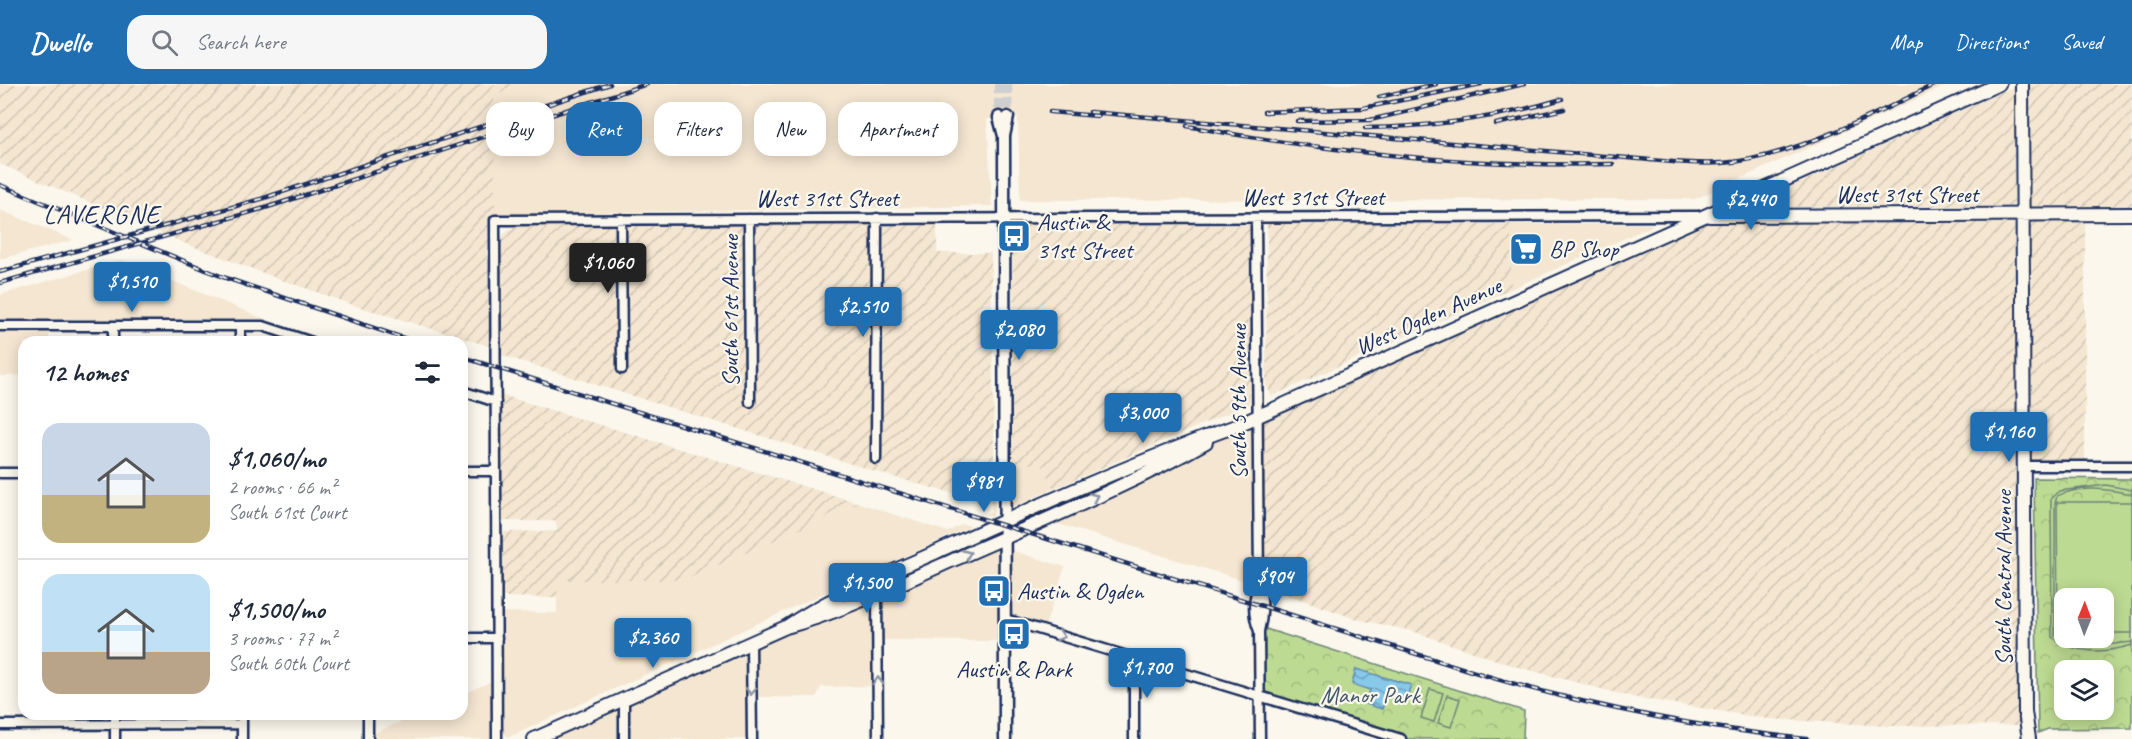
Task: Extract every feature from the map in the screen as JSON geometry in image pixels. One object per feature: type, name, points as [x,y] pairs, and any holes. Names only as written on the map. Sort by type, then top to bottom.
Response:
[{"type":"main road","name":"West Ogden Avenue","points":[[534,739],[751,642],[786,627],[818,618],[1005,537],[1170,462],[1236,426],[1999,84]]},
{"type":"main road","name":"South Central Avenue","points":[[2022,84],[2025,712],[2029,739]]},
{"type":"main road","name":"West 31st Street","points":[[1703,216],[2132,214]]},
{"type":"main road","name":"West Ogden Avenue","points":[[786,627],[816,606],[1005,520],[1161,452],[1236,426]]},
{"type":"main road","name":"South Central Avenue","points":[[2020,739],[2025,712]]},
{"type":"street","points":[[1003,117],[1005,739]]},
{"type":"street","name":"West 31st Street","points":[[496,402],[495,220],[1703,216]]},
{"type":"street","points":[[876,459],[877,218]]},
{"type":"street","name":"South 59th Avenue","points":[[1256,218],[1259,585],[1255,594],[1255,621],[1259,631],[1260,739]]},
{"type":"street","points":[[621,219],[622,369]]},
{"type":"street","name":"South 61st Avenue","points":[[749,219],[750,402]]},
{"type":"street","points":[[0,326],[263,326],[294,336]]},
{"type":"street","points":[[113,326],[113,336]]},
{"type":"street","points":[[240,326],[240,336]]},
{"type":"street","points":[[468,393],[496,402],[497,739]]},
{"type":"street","points":[[2024,466],[2132,466]]},
{"type":"street","points":[[468,471],[496,471]]},
{"type":"street","points":[[0,474],[18,473]]},
{"type":"street","points":[[877,593],[878,739]]},
{"type":"street","points":[[1005,619],[1401,739]]},
{"type":"street","points":[[468,638],[497,638]]},
{"type":"street","points":[[751,642],[752,739]]},
{"type":"street","points":[[1134,659],[1134,739]]},
{"type":"street","points":[[624,699],[624,739]]},
{"type":"street","points":[[115,720],[115,739]]},
{"type":"street","points":[[242,720],[242,739]]},
{"type":"street","points":[[368,720],[368,739]]},
{"type":"street","points":[[0,725],[242,724]]},
{"type":"shaded area","points":[[0,84],[522,84],[494,96],[494,102],[486,102],[486,156],[494,156],[492,347],[468,340],[468,336],[456,336],[350,304],[184,243],[0,164]]},
{"type":"shaded area","points":[[522,84],[1950,84],[1695,199],[1020,200],[1018,117],[987,119],[992,206],[507,214],[479,226],[467,107]]},
{"type":"shaded area","points":[[2027,84],[2132,84],[2132,206],[2029,206]]},
{"type":"shaded area","points":[[2015,86],[2014,206],[1747,207],[1760,201]]},
{"type":"shaded area","points":[[0,210],[73,240],[0,259]]},
{"type":"shaded area","points":[[2085,216],[2085,465],[2022,465],[2022,725],[1888,726],[1769,719],[1632,697],[1514,666],[1412,631],[1356,619],[1261,585],[1260,417],[1704,217]]},
{"type":"shaded area","points":[[1267,224],[1511,224],[1511,289],[1272,396],[1266,385]]},
{"type":"shaded area","points":[[1511,224],[1651,224],[1652,226],[1511,289]]},
{"type":"shaded area","points":[[937,225],[937,253],[991,253],[995,511],[992,517],[983,514],[991,512],[991,501],[979,501],[890,476],[501,355],[501,237],[515,226]]},
{"type":"shaded area","points":[[1013,225],[1250,225],[1251,403],[1053,489],[1042,464],[1012,464]]},
{"type":"shaded area","points":[[121,260],[267,320],[265,324],[0,323],[0,295]]},
{"type":"shaded area","points":[[0,327],[49,327],[49,336],[18,336],[18,375],[0,376]]},
{"type":"shaded area","points":[[502,395],[859,503],[685,580],[558,580],[557,598],[503,597],[502,532],[557,531],[556,521],[502,521]]},
{"type":"shaded area","points":[[1255,417],[1256,584],[1048,521]]},
{"type":"shaded area","points":[[1012,464],[1042,464],[1053,489],[1012,508]]},
{"type":"shaded area","points":[[859,503],[948,532],[962,524],[971,526],[509,737],[504,734],[503,612],[557,613],[557,580],[685,580]]},
{"type":"shaded area","points":[[1002,541],[1003,641],[880,640],[880,686],[821,687],[816,697],[754,697],[754,739],[540,739]]},
{"type":"shaded area","points":[[1007,549],[1065,567],[1044,629],[1007,617]]},
{"type":"shaded area","points":[[496,679],[496,739],[361,739],[404,720],[468,720],[468,692]]},
{"type":"green space","points":[[2034,478],[2132,479],[2132,728],[2048,729],[2038,733]]},
{"type":"green space","points":[[2106,485],[2132,490],[2132,494],[2085,489],[2057,496],[2055,503],[2054,638],[2052,637],[2051,498],[2059,491]]},
{"type":"green space","points":[[2057,502],[2132,502],[2132,633],[2114,633],[2114,588],[2058,588]]},
{"type":"green space","name":"Manor Park","points":[[1263,628],[1524,711],[1523,739],[1407,739],[1263,693]]},
{"type":"green space","points":[[2132,642],[2132,645],[2112,650],[2073,648],[2114,648],[2114,644]]},
{"type":"green space","points":[[1430,689],[1443,693],[1434,722],[1421,718]]},
{"type":"green space","points":[[1447,695],[1460,699],[1451,727],[1438,723]]},
{"type":"water","points":[[1356,669],[1411,685],[1406,700],[1387,695],[1382,709],[1366,704],[1370,690],[1352,684]]},
{"type":"tunnel","points":[[999,84],[999,117]]},
{"type":"tunnel","points":[[1007,84],[1008,117]]},
{"type":"railway","points":[[0,272],[261,199],[610,84]]},
{"type":"railway","points":[[0,283],[265,208],[647,84]]},
{"type":"railway","points":[[1379,97],[1436,84]]},
{"type":"railway","points":[[1264,112],[1363,108],[1481,84]]},
{"type":"railway","points":[[1297,121],[1370,120],[1524,84]]},
{"type":"railway","points":[[1090,112],[1670,162],[1722,163],[1748,160],[1775,153],[1831,134],[1935,84]]},
{"type":"railway","points":[[1365,128],[1415,126],[1465,120],[1562,99]]},
{"type":"railway","points":[[1496,124],[1564,109]]},
{"type":"railway","points":[[1050,112],[1098,116]]},
{"type":"railway","points":[[1187,126],[1293,143],[1399,156],[1506,163],[1613,164]]},
{"type":"railway","points":[[0,185],[223,277],[397,336]]},
{"type":"railway","points":[[468,359],[1497,679],[1650,716],[1807,739]]},
{"type":"place","name":"Austin & 31st Street","points":[[1014,236]]},
{"type":"place","name":"BP Shop","points":[[1526,249]]},
{"type":"place","name":"Austin & Ogden","points":[[994,591]]},
{"type":"place","name":"Austin & Park","points":[[1014,634]]},
{"type":"district","name":"LAVERGNE","points":[[102,214]]}]
